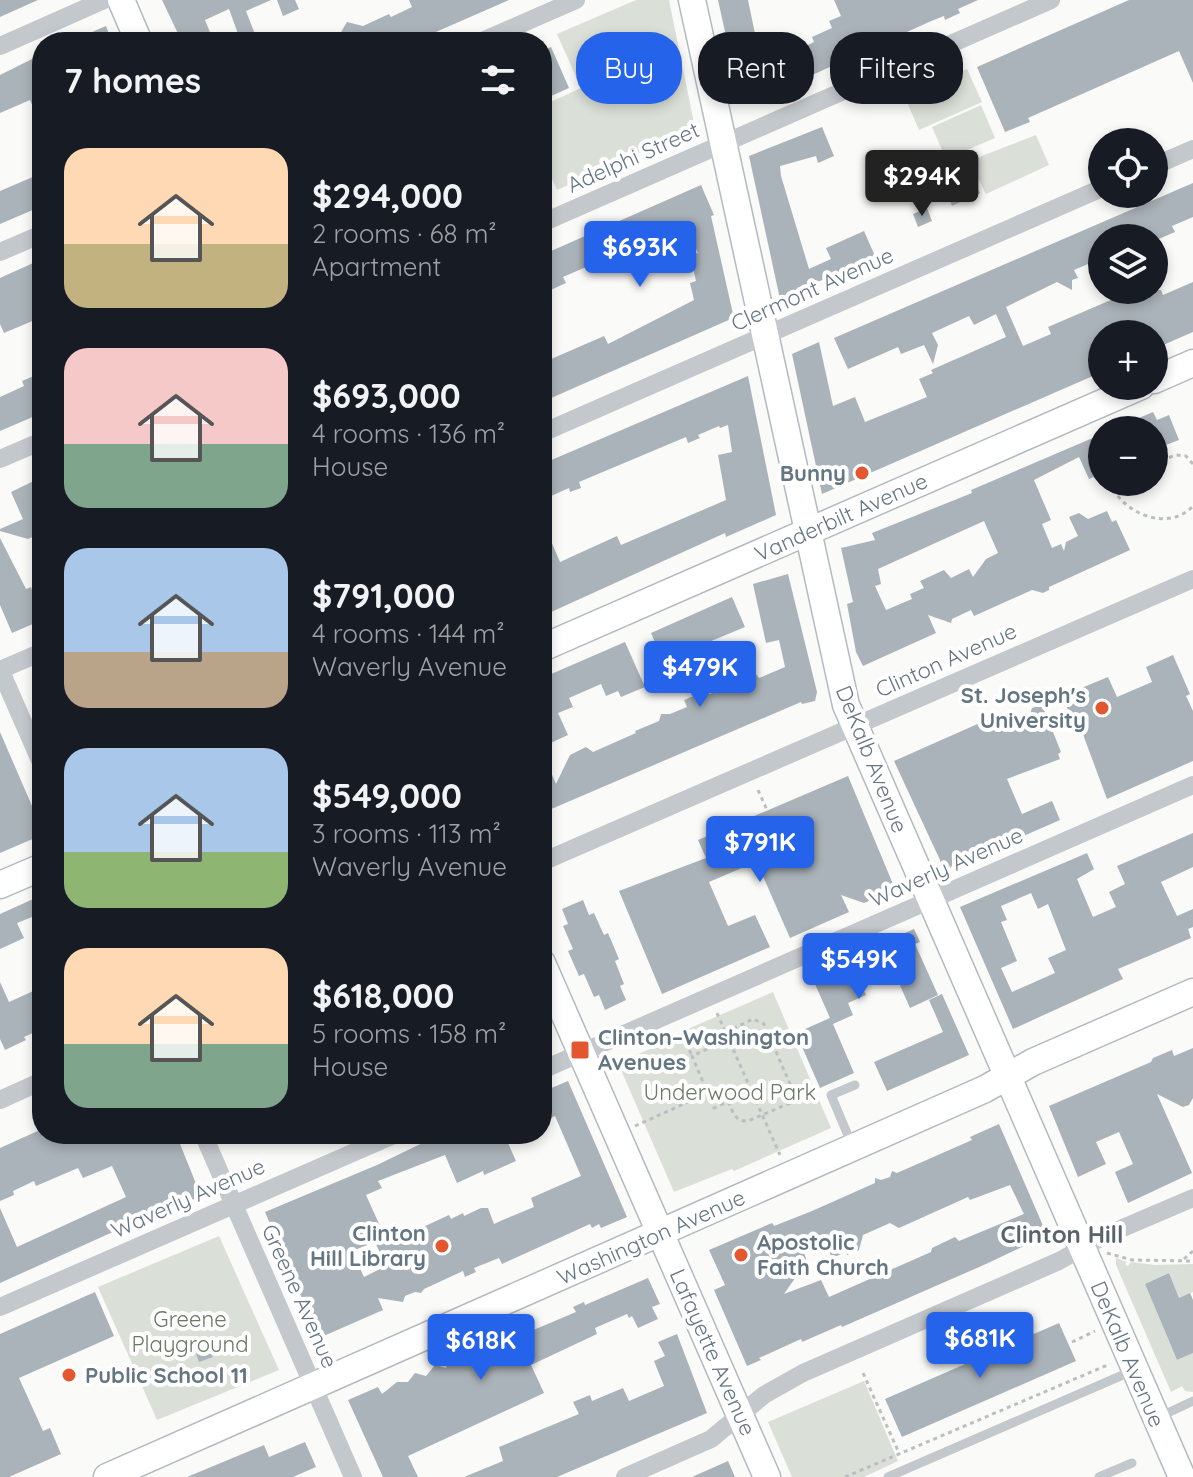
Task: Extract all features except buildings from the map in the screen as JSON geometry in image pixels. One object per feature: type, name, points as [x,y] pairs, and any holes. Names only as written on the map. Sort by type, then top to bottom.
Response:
[{"type":"main road","points":[[121,0],[135,32]]},
{"type":"main road","name":"DeKalb Avenue","points":[[692,0],[846,705],[1007,1077],[1095,1251],[1124,1366],[1156,1418],[1182,1477]]},
{"type":"main road","points":[[1168,374],[1193,363]]},
{"type":"main road","name":"Vanderbilt Avenue","points":[[552,644],[1109,400]]},
{"type":"main road","points":[[0,885],[32,871]]},
{"type":"main road","name":"Lafayette Avenue","points":[[552,987],[767,1477]]},
{"type":"main road","name":"Washington Avenue","points":[[107,1477],[853,1148],[1033,1062],[1193,992]]},
{"type":"street","points":[[0,46],[104,0]]},
{"type":"street","points":[[503,32],[576,0]]},
{"type":"street","name":"Adelphi Street","points":[[552,219],[1051,0]]},
{"type":"street","points":[[1168,160],[1193,149]]},
{"type":"street","name":"Clermont Avenue","points":[[552,429],[1088,194]]},
{"type":"street","points":[[0,252],[32,238]]},
{"type":"street","points":[[0,459],[32,445]]},
{"type":"street","name":"Clinton Avenue","points":[[552,858],[1193,579]]},
{"type":"street","points":[[32,656],[0,670],[32,742]]},
{"type":"street","name":"Waverly Avenue","points":[[552,1066],[1193,785]]},
{"type":"street","points":[[0,1100],[32,1086]]},
{"type":"street","name":"Greene Avenue","points":[[207,1144],[353,1477]]},
{"type":"street","name":"Waverly Avenue","points":[[0,1307],[373,1144]]},
{"type":"street","points":[[625,1477],[711,1439],[764,1395],[803,1373],[1059,1261],[1095,1251],[1193,1198]]},
{"type":"lane","points":[[853,1148],[831,1095],[855,1085]]},
{"type":"lane","points":[[888,1477],[1124,1366]]},
{"type":"lane","points":[[1156,1418],[1193,1401]]},
{"type":"lane","points":[[1099,1477],[1132,1463]]},
{"type":"path","points":[[1188,458],[1193,453]]},
{"type":"path","points":[[1168,458],[1176,455],[1188,458],[1193,464]]},
{"type":"path","points":[[1118,496],[1142,514],[1161,519],[1176,519],[1193,506]]},
{"type":"path","points":[[758,790],[767,810]]},
{"type":"path","points":[[716,1009],[780,1155]]},
{"type":"path","points":[[726,1032],[753,1019],[764,1024],[794,1093],[790,1103],[741,1121],[735,1117],[728,1101]]},
{"type":"path","points":[[692,1056],[729,1039]]},
{"type":"path","points":[[686,1043],[714,1108],[752,1091]]},
{"type":"path","points":[[617,1135],[708,1093]]},
{"type":"path","points":[[1095,1251],[1132,1260],[1193,1261]]},
{"type":"path","points":[[1182,1261],[1193,1251]]},
{"type":"path","points":[[1072,1342],[1098,1330]]},
{"type":"path","points":[[845,1477],[1124,1366]]},
{"type":"path","points":[[863,1373],[899,1453]]},
{"type":"green space","points":[[636,0],[669,0],[676,32],[576,32],[576,77],[557,34]]},
{"type":"green space","points":[[682,64],[695,128],[557,190],[552,179],[552,101],[576,90],[576,104],[682,104]]},
{"type":"green space","points":[[967,69],[982,102],[919,130],[908,104],[963,104],[963,71]]},
{"type":"green space","points":[[981,105],[995,138],[946,159],[932,127]]},
{"type":"green space","points":[[1036,135],[1049,165],[986,194],[969,161]]},
{"type":"green space","name":"Underwood Park","points":[[773,992],[831,1128],[734,1171],[732,1169],[674,1192],[618,1063]]},
{"type":"green space","name":"Greene Playground","points":[[219,1236],[279,1370],[157,1420],[98,1287]]},
{"type":"green space","points":[[1116,1258],[1127,1262],[1125,1264],[1128,1266],[1131,1262],[1193,1264],[1193,1292],[1179,1298],[1169,1273],[1145,1284],[1177,1360],[1193,1353],[1193,1392],[1185,1391],[1182,1386],[1171,1392],[1116,1265]]},
{"type":"green space","points":[[864,1381],[898,1461],[864,1477],[792,1477],[768,1422]]},
{"type":"shaded area","points":[[973,179],[980,193],[952,206],[946,191]]},
{"type":"place","name":"Bunny","points":[[862,473]]},
{"type":"place","name":"St. Joseph's University","points":[[1102,708]]},
{"type":"place","name":"Clinton–Washington Avenues","points":[[580,1050]]},
{"type":"place","name":"Clinton Hill Library","points":[[442,1246]]},
{"type":"place","name":"Apostolic Faith Church","points":[[741,1255]]},
{"type":"place","name":"Public School 11","points":[[69,1375]]},
{"type":"district","name":"Clinton Hill","points":[[1062,1235]]}]
